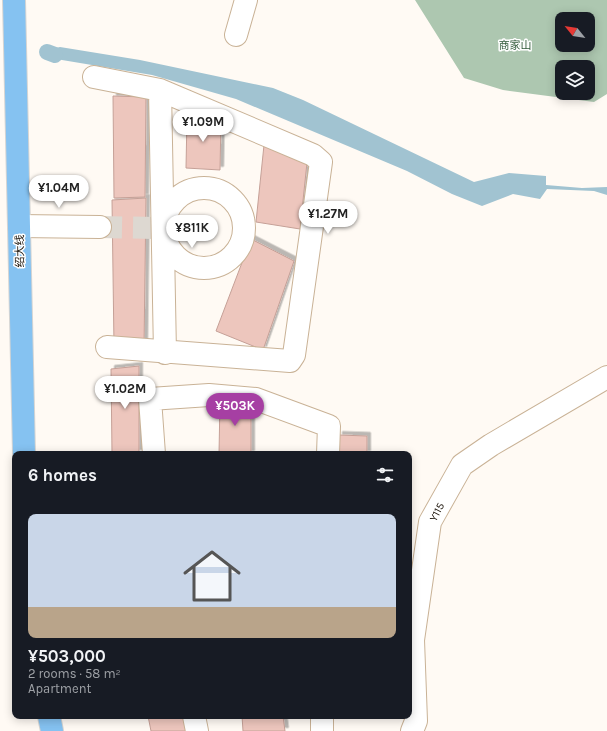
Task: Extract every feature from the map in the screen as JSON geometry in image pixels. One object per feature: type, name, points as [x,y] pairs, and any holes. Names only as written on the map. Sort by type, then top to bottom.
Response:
[{"type":"main road","name":"绍大线","points":[[14,0],[22,59],[25,226],[24,451]]},
{"type":"main road","name":"绍大线","points":[[22,59],[28,0]]},
{"type":"main road","name":"绍大线","points":[[25,226],[37,451]]},
{"type":"main road","points":[[50,719],[52,731]]},
{"type":"main road","points":[[63,719],[65,731]]},
{"type":"street","points":[[236,35],[246,0]]},
{"type":"street","points":[[94,77],[160,90],[313,155],[321,162],[294,355],[290,362],[107,347]]},
{"type":"street","points":[[160,90],[158,228],[165,352]]},
{"type":"street","points":[[25,226],[100,227]]},
{"type":"street","name":"Y115","points":[[412,731],[416,721],[413,640],[415,578],[430,522],[462,465],[491,445],[607,377]]},
{"type":"street","points":[[154,451],[150,399],[209,395],[256,399],[329,426],[328,451]]},
{"type":"street","points":[[195,719],[197,731]]},
{"type":"street","points":[[322,719],[322,731]]},
{"type":"green space","name":"商家山","points":[[415,0],[607,0],[607,94],[594,102],[579,100],[595,100],[595,60],[555,60],[555,97],[503,90],[464,78]]},
{"type":"water","points":[[60,47],[140,60],[273,88],[303,100],[474,182],[509,173],[546,176],[546,185],[582,188],[607,187],[607,195],[594,191],[547,189],[540,199],[513,194],[482,206],[452,194],[407,171],[236,99],[152,75],[56,59],[56,48]]},
{"type":"building","points":[[113,96],[146,97],[145,197],[114,198]]},
{"type":"building","points":[[187,116],[221,119],[220,170],[186,168]]},
{"type":"building","points":[[264,145],[308,153],[300,229],[256,222]]},
{"type":"building","points":[[146,198],[144,346],[114,346],[112,200]]},
{"type":"building","points":[[251,239],[294,261],[263,350],[216,331]]},
{"type":"building","points":[[139,366],[139,451],[112,451],[111,369]]},
{"type":"building","points":[[220,400],[251,401],[251,451],[219,451]]},
{"type":"building","points":[[339,435],[367,436],[367,451],[339,451]]},
{"type":"building","points":[[149,719],[185,719],[187,731],[151,731]]},
{"type":"building","points":[[242,719],[283,719],[285,731],[243,731]]},
{"type":"waterway","points":[[47,52],[55,55]]},
{"type":"tunnel","points":[[100,227],[154,228]]}]
